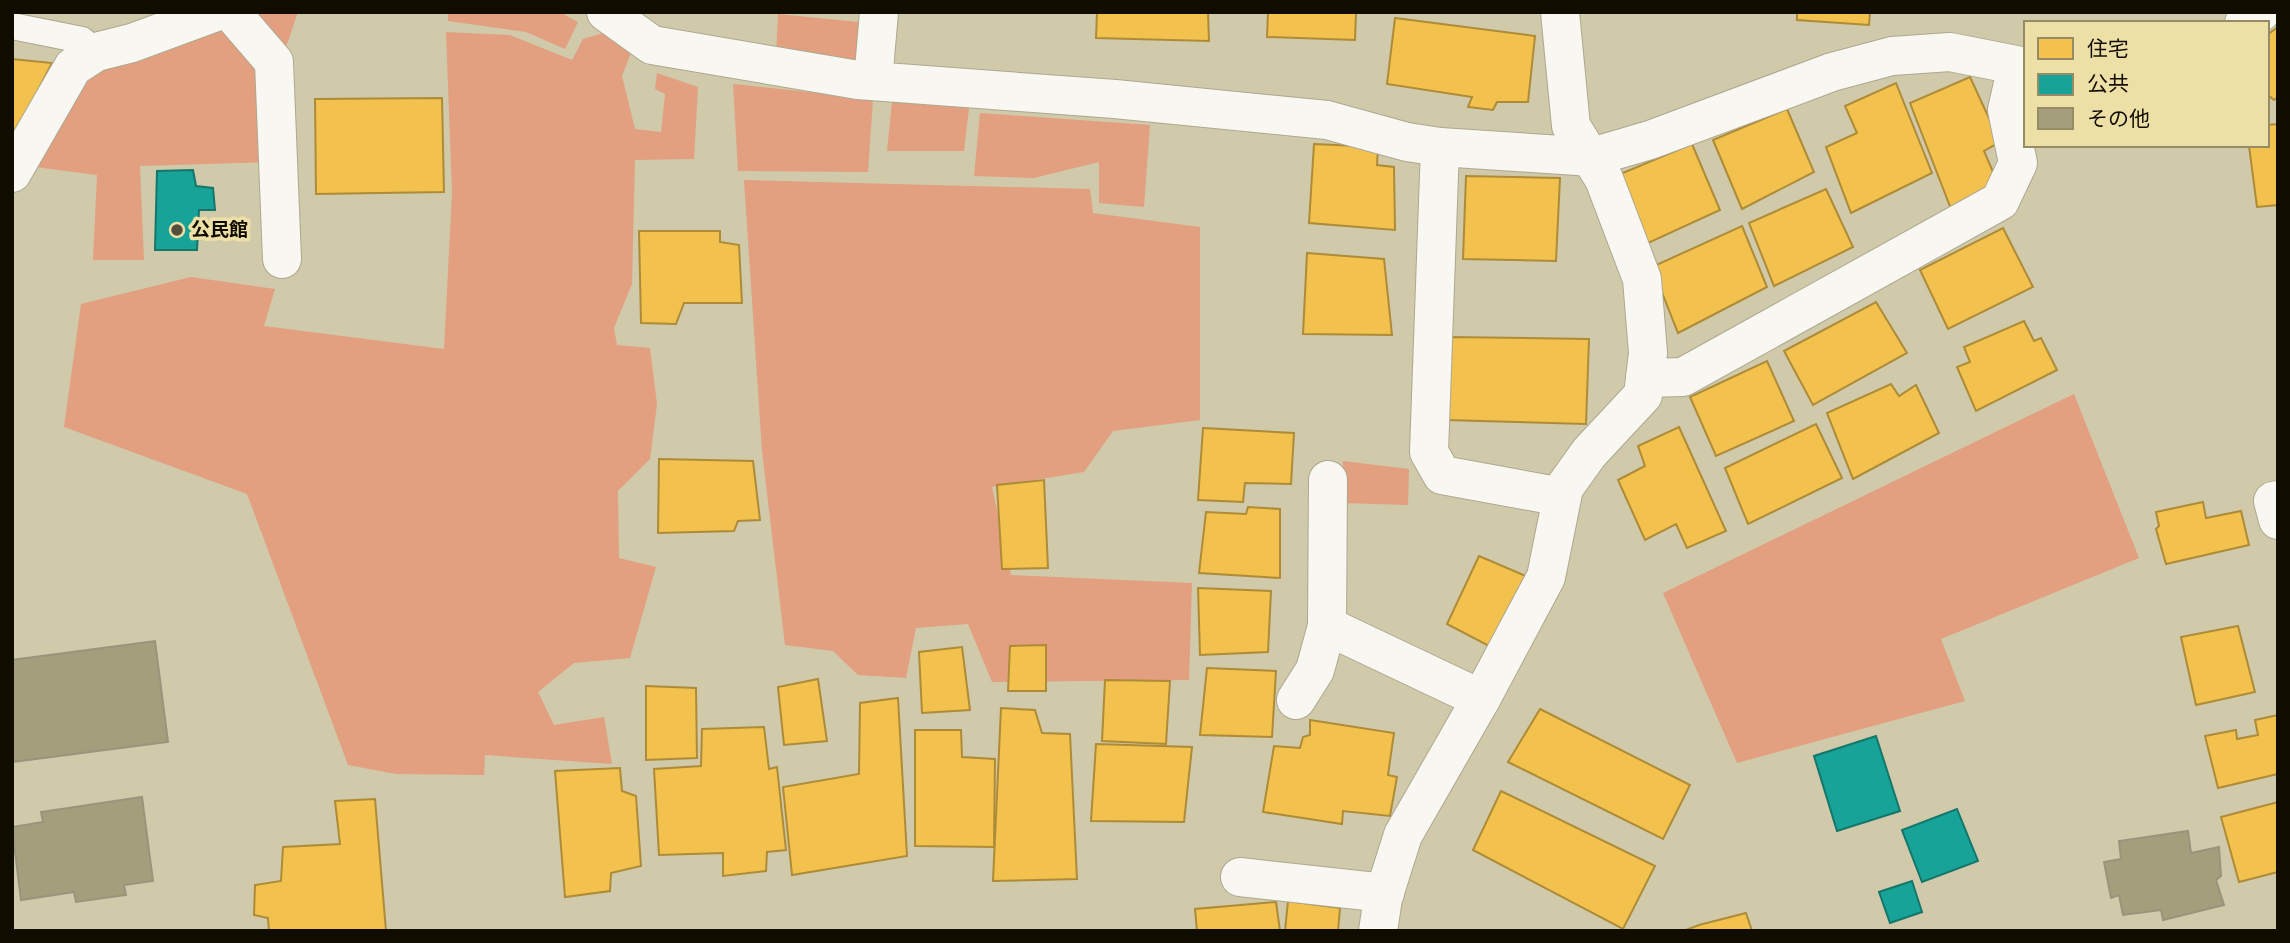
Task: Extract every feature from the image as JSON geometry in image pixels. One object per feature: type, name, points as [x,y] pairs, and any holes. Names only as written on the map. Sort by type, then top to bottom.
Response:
[{"type":"street","points":[[12,173],[73,67],[96,52],[132,43],[216,12]]},
{"type":"street","points":[[231,12],[274,62],[282,259]]},
{"type":"street","points":[[606,12],[653,29],[873,81],[1115,99],[1327,120],[1407,142],[1440,147],[1592,157],[1650,140],[1832,72],[1892,56],[1950,52],[2022,66],[2007,110],[2018,163],[2000,201],[1683,377],[1645,378]]},
{"type":"street","points":[[873,81],[878,12]]},
{"type":"street","points":[[1378,931],[1385,892],[1403,835],[1481,699],[1546,576],[1564,488],[1589,453],[1643,395],[1648,354],[1642,279],[1604,179],[1571,126],[1560,12]]},
{"type":"street","points":[[1440,147],[1429,452],[1442,475],[1562,497]]},
{"type":"street","points":[[1296,701],[1315,670],[1326,626],[1328,480]]},
{"type":"street","points":[[2278,500],[2273,501],[2278,520]]},
{"type":"street","points":[[1326,626],[1481,699]]},
{"type":"street","points":[[1240,877],[1385,892]]},
{"type":"lane","points":[[12,26],[82,40],[96,52]]},
{"type":"shaded area","points":[[249,12],[298,12],[284,53],[273,162],[140,166],[144,260],[93,260],[97,175],[35,167],[76,76],[99,64],[181,46]]},
{"type":"shaded area","points":[[448,12],[560,12],[578,22],[565,49],[526,32],[448,21]]},
{"type":"shaded area","points":[[778,14],[869,23],[870,61],[776,55]]},
{"type":"shaded area","points":[[613,30],[634,45],[622,76],[635,129],[661,132],[665,94],[655,89],[657,73],[698,87],[694,159],[635,160],[632,284],[614,328],[617,345],[650,348],[657,404],[650,459],[618,491],[619,558],[656,567],[630,658],[574,663],[538,692],[554,725],[604,717],[612,764],[485,755],[484,775],[396,774],[348,765],[247,494],[64,427],[81,304],[191,277],[275,289],[264,326],[444,349],[452,193],[446,32],[510,35],[572,60],[583,39]]},
{"type":"shaded area","points":[[733,84],[873,99],[868,172],[738,171]]},
{"type":"shaded area","points":[[892,102],[969,108],[964,151],[887,151]]},
{"type":"shaded area","points":[[980,113],[1150,125],[1144,207],[1099,203],[1099,162],[1034,178],[974,176]]},
{"type":"shaded area","points":[[744,180],[1090,189],[1093,213],[1200,227],[1200,420],[1113,431],[1084,472],[992,487],[1011,575],[1192,583],[1189,680],[992,682],[968,624],[916,628],[906,678],[858,675],[833,651],[785,645],[762,451]]},
{"type":"shaded area","points":[[2074,394],[2139,558],[1941,639],[1965,701],[1737,763],[1663,593]]},
{"type":"shaded area","points":[[1343,461],[1409,469],[1408,505],[1341,503]]},
{"type":"building: 住宅","points":[[1097,12],[1208,12],[1209,41],[1096,38]]},
{"type":"building: 住宅","points":[[1268,12],[1356,12],[1355,40],[1267,37]]},
{"type":"building: 住宅","points":[[1797,12],[1870,12],[1869,25],[1797,20]]},
{"type":"building: 住宅","points":[[1395,18],[1535,36],[1528,102],[1497,102],[1493,110],[1468,107],[1472,97],[1387,84]]},
{"type":"building: 住宅","points":[[2278,27],[2278,97],[2274,100],[2269,96],[2269,34]]},
{"type":"building: 住宅","points":[[12,59],[52,63],[12,141]]},
{"type":"building: 住宅","points":[[1970,77],[2000,142],[1984,151],[1999,186],[1951,209],[1910,103]]},
{"type":"building: 住宅","points":[[1896,83],[1932,173],[1851,213],[1826,147],[1857,133],[1845,106]]},
{"type":"building: 住宅","points":[[442,98],[444,192],[316,194],[315,99]]},
{"type":"building: 住宅","points":[[1787,109],[1814,172],[1742,209],[1713,140]]},
{"type":"building: 住宅","points":[[2278,124],[2278,205],[2257,207],[2249,147],[2269,147],[2269,125]]},
{"type":"building: 住宅","points":[[1314,144],[1378,147],[1377,165],[1394,167],[1395,230],[1309,223]]},
{"type":"building: 住宅","points":[[1692,144],[1720,210],[1646,244],[1618,175]]},
{"type":"building: 住宅","points":[[1466,176],[1560,178],[1556,261],[1463,259]]},
{"type":"building: 住宅","points":[[1826,189],[1853,247],[1774,286],[1749,223]]},
{"type":"building: 住宅","points":[[1742,226],[1767,287],[1678,333],[1652,267]]},
{"type":"building: 住宅","points":[[2003,228],[2033,287],[1948,329],[1920,270]]},
{"type":"building: 住宅","points":[[639,231],[720,231],[720,242],[739,245],[742,303],[684,303],[676,324],[641,323]]},
{"type":"building: 住宅","points":[[1307,253],[1384,259],[1392,335],[1303,334]]},
{"type":"building: 住宅","points":[[1876,302],[1907,353],[1813,405],[1784,351]]},
{"type":"building: 住宅","points":[[2024,321],[2034,341],[2041,338],[2057,370],[1976,411],[1957,367],[1970,362],[1964,347]]},
{"type":"building: 住宅","points":[[1449,337],[1589,339],[1586,424],[1446,420]]},
{"type":"building: 住宅","points":[[1767,361],[1794,421],[1716,456],[1690,397]]},
{"type":"building: 住宅","points":[[1891,384],[1899,396],[1916,385],[1939,433],[1853,479],[1827,413]]},
{"type":"building: 住宅","points":[[1816,424],[1842,478],[1748,524],[1725,468]]},
{"type":"building: 住宅","points":[[1679,427],[1726,531],[1687,548],[1676,524],[1645,540],[1618,480],[1645,466],[1638,446]]},
{"type":"building: 住宅","points":[[1203,428],[1294,433],[1291,484],[1245,483],[1243,502],[1198,500]]},
{"type":"building: 住宅","points":[[659,459],[753,461],[760,520],[738,521],[734,531],[658,533]]},
{"type":"building: 住宅","points":[[1044,480],[1048,568],[1002,569],[997,485]]},
{"type":"building: 住宅","points":[[2203,502],[2206,518],[2241,511],[2249,545],[2166,564],[2156,529],[2159,526],[2156,512]]},
{"type":"building: 住宅","points":[[1248,507],[1280,509],[1280,578],[1199,573],[1206,512],[1246,514]]},
{"type":"building: 住宅","points":[[1479,556],[1528,577],[1489,646],[1447,624]]},
{"type":"building: 住宅","points":[[1198,588],[1271,591],[1268,652],[1200,655]]},
{"type":"building: 住宅","points":[[2238,626],[2255,692],[2196,705],[2181,637]]},
{"type":"building: 住宅","points":[[1046,645],[1046,691],[1008,691],[1010,646]]},
{"type":"building: 住宅","points":[[962,647],[970,710],[922,713],[919,652]]},
{"type":"building: 住宅","points":[[1207,668],[1276,671],[1272,737],[1200,735]]},
{"type":"building: 住宅","points":[[818,679],[827,741],[784,745],[778,687]]},
{"type":"building: 住宅","points":[[1105,680],[1170,681],[1166,744],[1102,741]]},
{"type":"building: 住宅","points":[[646,686],[696,688],[697,758],[646,760]]},
{"type":"building: 住宅","points":[[898,698],[907,856],[792,875],[783,787],[859,774],[860,703]]},
{"type":"building: 住宅","points":[[1001,708],[1035,710],[1042,733],[1070,734],[1077,879],[993,881]]},
{"type":"building: 住宅","points":[[1540,709],[1690,785],[1663,839],[1508,762]]},
{"type":"building: 住宅","points":[[2278,715],[2278,774],[2218,788],[2205,736],[2236,730],[2237,739],[2258,735],[2255,720]]},
{"type":"building: 住宅","points":[[1310,720],[1394,733],[1388,775],[1397,777],[1390,816],[1343,811],[1342,824],[1263,812],[1274,746],[1300,748],[1303,737],[1310,735]]},
{"type":"building: 住宅","points":[[764,727],[769,769],[777,767],[786,850],[767,852],[766,871],[723,876],[723,853],[659,855],[654,769],[701,766],[702,729]]},
{"type":"building: 住宅","points":[[915,730],[961,730],[962,757],[995,759],[994,847],[915,846]]},
{"type":"building: 住宅","points":[[1096,744],[1192,747],[1184,822],[1091,821]]},
{"type":"building: 住宅","points":[[620,768],[622,791],[636,796],[641,866],[611,873],[610,891],[565,897],[555,771]]},
{"type":"building: 住宅","points":[[1501,791],[1655,866],[1623,929],[1473,850]]},
{"type":"building: 住宅","points":[[375,799],[386,931],[269,931],[268,918],[254,915],[255,885],[281,881],[283,847],[340,844],[335,801]]},
{"type":"building: 住宅","points":[[2278,802],[2278,872],[2239,882],[2221,817]]},
{"type":"building: 住宅","points":[[1288,901],[1340,908],[1338,931],[1285,931]]},
{"type":"building: 住宅","points":[[1276,902],[1280,931],[1197,931],[1195,909]]},
{"type":"building: 住宅","points":[[1746,913],[1752,931],[1683,931],[1699,925]]},
{"type":"building: 公共","name":"公民館","points":[[193,170],[196,186],[213,188],[215,210],[199,210],[197,250],[155,250],[157,171]]},
{"type":"building: 公共","points":[[1876,736],[1900,811],[1837,831],[1814,756]]},
{"type":"building: 公共","points":[[1957,809],[1978,861],[1922,882],[1902,830]]},
{"type":"building: 公共","points":[[1912,881],[1922,912],[1890,923],[1879,892]]},
{"type":"building: その他","points":[[155,641],[168,742],[12,762],[12,660]]},
{"type":"building: その他","points":[[142,797],[153,881],[124,885],[126,895],[76,902],[74,892],[21,900],[12,827],[43,822],[41,812]]},
{"type":"building: その他","points":[[2188,831],[2191,853],[2219,847],[2221,876],[2216,880],[2224,905],[2163,920],[2161,910],[2123,915],[2119,895],[2111,898],[2104,862],[2121,859],[2119,841]]},
{"type":"place","name":"公民館","points":[[177,230]]}]
